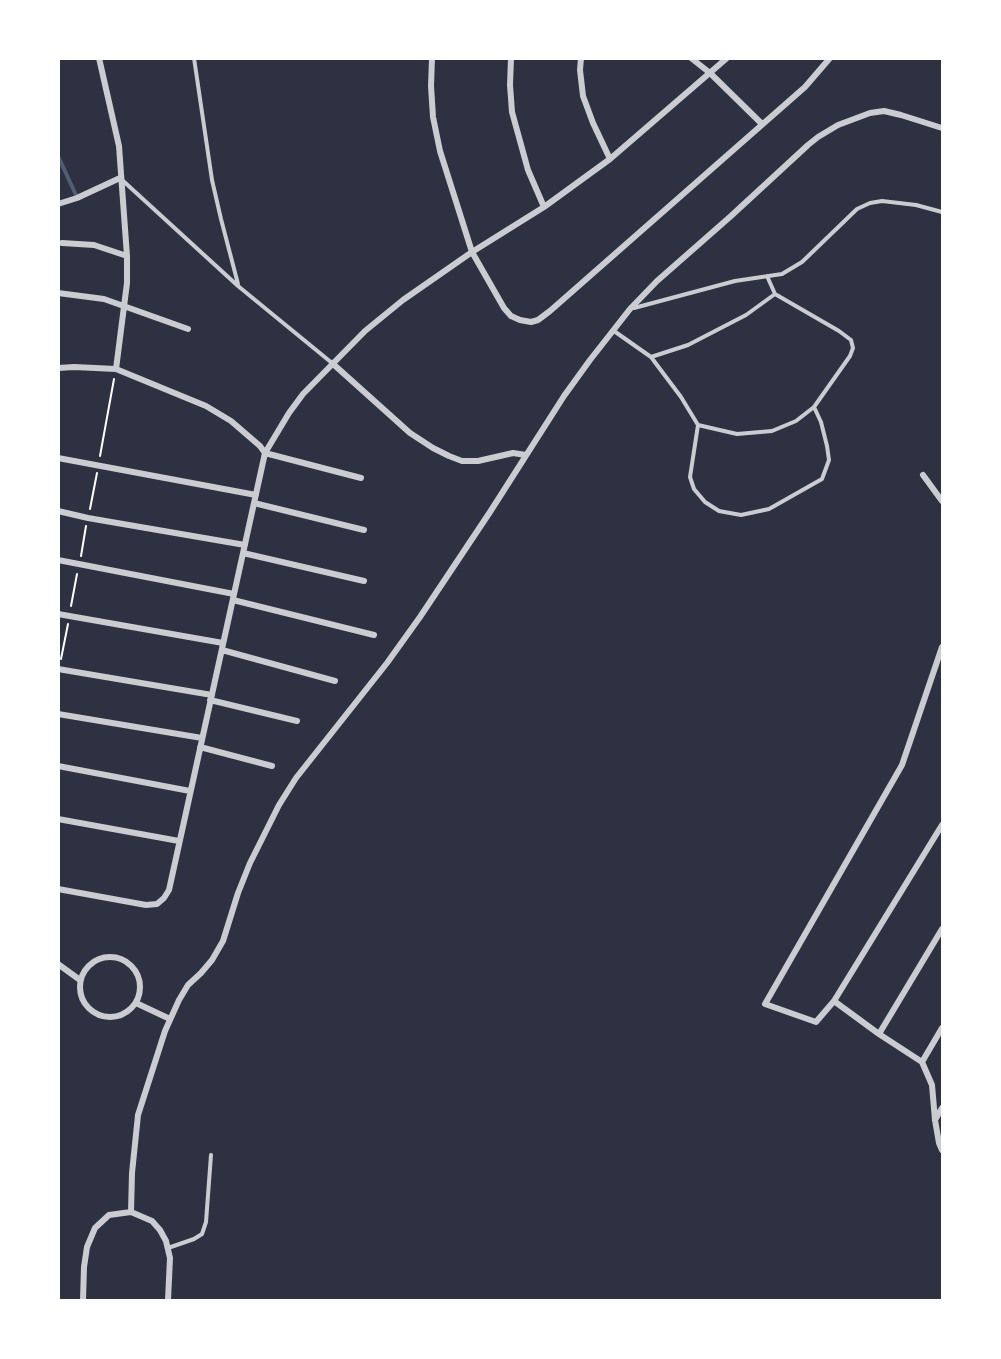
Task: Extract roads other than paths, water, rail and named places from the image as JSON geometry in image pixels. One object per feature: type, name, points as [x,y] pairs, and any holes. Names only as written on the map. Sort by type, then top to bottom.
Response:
[{"type":"street","points":[[99,58],[119,146],[127,256],[127,283],[116,369]]},
{"type":"street","points":[[432,58],[433,117],[440,151],[472,252],[504,308],[511,316],[531,322],[538,320],[805,87],[831,58]]},
{"type":"street","points":[[511,58],[512,112],[528,170],[544,207]]},
{"type":"street","points":[[581,58],[580,70],[584,96],[593,123],[610,159]]},
{"type":"street","points":[[691,58],[710,73],[762,124]]},
{"type":"street","points":[[58,889],[146,905],[157,904],[169,890],[265,453],[303,394],[365,331],[395,306],[472,252],[544,207],[610,159],[727,58]]},
{"type":"street","points":[[131,1212],[132,1173],[138,1115],[152,1068],[179,1000],[188,985],[212,960],[223,941],[250,863],[279,805],[296,778],[387,663],[420,617],[564,396],[590,360],[630,309],[657,281],[808,145],[838,125],[870,112],[884,111],[942,128]]},
{"type":"street","points":[[58,204],[77,198],[120,178]]},
{"type":"street","points":[[62,243],[94,245],[127,256]]},
{"type":"street","points":[[58,293],[104,299],[188,329]]},
{"type":"street","points":[[332,363],[410,433],[449,456],[478,461],[513,453],[526,455]]},
{"type":"street","points":[[58,368],[116,369],[206,406],[231,421],[265,453],[361,478]]},
{"type":"street","points":[[58,459],[256,495]]},
{"type":"street","points":[[923,475],[942,501]]},
{"type":"street","points":[[254,503],[364,530]]},
{"type":"street","points":[[58,511],[245,545]]},
{"type":"street","points":[[243,552],[364,581]]},
{"type":"street","points":[[58,560],[233,597],[374,635]]},
{"type":"street","points":[[58,614],[222,646],[335,681]]},
{"type":"street","points":[[942,647],[902,765],[765,1004],[816,1022],[834,1000],[942,825]]},
{"type":"street","points":[[59,669],[211,698],[297,721]]},
{"type":"street","points":[[58,714],[202,738]]},
{"type":"street","points":[[200,747],[272,766]]},
{"type":"street","points":[[58,766],[190,791]]},
{"type":"street","points":[[58,819],[179,841]]},
{"type":"street","points":[[879,1034],[942,929]]},
{"type":"street","points":[[110,957],[120,958],[131,966],[138,975],[141,987],[136,1003],[128,1012],[117,1017],[108,1018],[97,1015],[85,1005],[80,994],[80,980],[88,965],[99,958],[110,957]]},
{"type":"street","points":[[58,964],[80,980]]},
{"type":"street","points":[[834,1000],[879,1034],[922,1062],[932,1085],[935,1120],[942,1150]]},
{"type":"street","points":[[136,1003],[170,1019]]},
{"type":"street","points":[[922,1062],[942,1028]]},
{"type":"street","points":[[935,1120],[942,1108]]},
{"type":"street","points":[[83,1300],[87,1247],[95,1228],[109,1215],[131,1212],[152,1221],[160,1230],[168,1248],[171,1258],[168,1300]]},
{"type":"lane","points":[[194,58],[212,180],[238,286]]},
{"type":"lane","points":[[120,178],[238,286],[332,363]]},
{"type":"lane","points":[[630,309],[735,281],[782,274],[802,262],[857,209],[870,203],[882,201],[916,205],[942,212]]},
{"type":"lane","points":[[698,425],[737,434],[772,432],[796,421],[814,407],[850,356],[853,348],[851,340],[775,294],[767,276]]},
{"type":"lane","points":[[651,357],[688,345],[746,315],[775,294]]},
{"type":"lane","points":[[614,331],[651,357],[681,397],[698,425],[690,477],[694,489],[705,502],[719,511],[741,515],[769,508],[822,479],[829,460],[821,422],[814,407]]},
{"type":"lane","points":[[168,1248],[202,1234],[206,1222],[211,1155]]},
{"type":"waterway","points":[[58,156],[76,195]]}]
